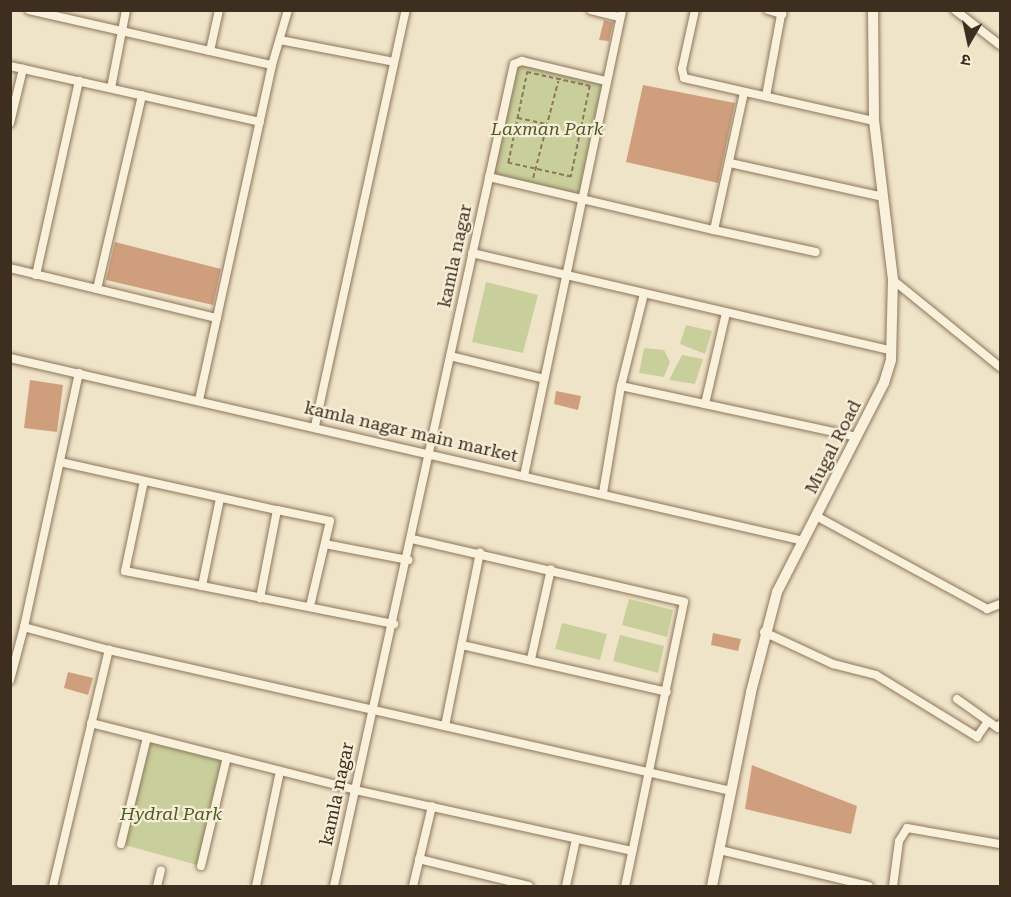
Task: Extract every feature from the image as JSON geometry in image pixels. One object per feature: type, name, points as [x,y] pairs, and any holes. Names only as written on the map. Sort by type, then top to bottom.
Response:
[{"type":"street","points":[[111,88],[126,10]]},
{"type":"street","points":[[210,51],[219,10]]},
{"type":"street","points":[[199,400],[272,65],[288,10]]},
{"type":"street","points":[[315,426],[406,10]]},
{"type":"street","points":[[524,476],[580,199],[621,14],[591,10]]},
{"type":"street","points":[[695,10],[682,76],[874,121]]},
{"type":"street","points":[[766,96],[782,12],[768,10]]},
{"type":"street","name":"Mugal Road","points":[[712,886],[764,632],[777,592],[884,384],[892,351],[893,280],[874,121],[873,10]]},
{"type":"street","points":[[955,10],[1000,45]]},
{"type":"street","points":[[32,11],[272,65]]},
{"type":"street","points":[[280,40],[394,62]]},
{"type":"street","name":"kamla nagar","points":[[334,886],[394,624],[428,456],[515,63],[522,61],[606,81]]},
{"type":"street","points":[[10,66],[260,122]]},
{"type":"street","points":[[10,123],[23,69]]},
{"type":"street","points":[[36,275],[79,81]]},
{"type":"street","points":[[714,230],[744,92]]},
{"type":"street","points":[[97,289],[142,95]]},
{"type":"street","points":[[730,163],[883,196]]},
{"type":"street","points":[[489,177],[816,252]]},
{"type":"street","points":[[472,253],[892,351]]},
{"type":"street","points":[[10,268],[217,318]]},
{"type":"street","points":[[893,280],[1000,367]]},
{"type":"street","points":[[603,493],[621,386],[644,294]]},
{"type":"street","points":[[705,404],[726,313]]},
{"type":"street","points":[[450,356],[544,379]]},
{"type":"street","name":"kamla nagar main market","points":[[10,358],[315,426],[428,456],[603,493],[803,541]]},
{"type":"street","points":[[10,680],[24,627],[79,373]]},
{"type":"street","points":[[621,386],[857,438]]},
{"type":"street","points":[[60,462],[330,521],[310,606]]},
{"type":"street","points":[[144,481],[123,570],[394,624]]},
{"type":"street","points":[[202,586],[220,498]]},
{"type":"street","points":[[260,598],[277,510]]},
{"type":"street","points":[[816,516],[987,609],[1000,604]]},
{"type":"street","points":[[412,539],[551,569],[684,602],[625,886]]},
{"type":"street","points":[[324,544],[408,560]]},
{"type":"street","points":[[445,726],[480,554]]},
{"type":"street","points":[[531,659],[551,569]]},
{"type":"street","points":[[24,627],[109,650],[373,708],[730,792]]},
{"type":"street","points":[[764,632],[833,664],[876,675],[977,737],[988,721]]},
{"type":"street","points":[[462,645],[667,692]]},
{"type":"street","points":[[53,886],[109,650]]},
{"type":"street","points":[[957,699],[998,728],[1000,725]]},
{"type":"street","points":[[91,723],[355,790],[632,851]]},
{"type":"street","points":[[121,844],[147,737]]},
{"type":"street","points":[[201,866],[226,757]]},
{"type":"street","points":[[256,886],[280,771]]},
{"type":"street","points":[[413,886],[432,806]]},
{"type":"street","points":[[893,886],[899,841],[907,828],[1000,844]]},
{"type":"street","points":[[566,886],[576,839]]},
{"type":"street","points":[[720,850],[869,886]]},
{"type":"street","points":[[419,859],[529,886]]},
{"type":"street","points":[[157,886],[161,870]]},
{"type":"path","points":[[527,72],[590,86],[571,177],[508,163],[518,117],[527,72]]},
{"type":"path","points":[[535,169],[559,79]]},
{"type":"path","points":[[518,117],[547,125]]},
{"type":"green space","name":"Laxman Park","points":[[514,64],[606,81],[580,199],[489,177]]},
{"type":"green space","points":[[486,282],[538,295],[523,353],[472,342]]},
{"type":"green space","points":[[686,325],[712,331],[705,354],[680,344]]},
{"type":"green space","points":[[644,348],[664,350],[670,362],[664,377],[639,373]]},
{"type":"green space","points":[[682,355],[703,359],[695,384],[669,380]]},
{"type":"green space","points":[[629,599],[673,610],[667,637],[622,625]]},
{"type":"green space","points":[[562,623],[607,634],[600,660],[555,649]]},
{"type":"green space","points":[[620,635],[664,646],[658,673],[613,661]]},
{"type":"green space","name":"Hydral Park","points":[[147,737],[227,757],[201,866],[121,844]]},
{"type":"building","points":[[604,20],[613,23],[609,41],[599,40]]},
{"type":"building","points":[[643,85],[735,103],[718,183],[626,162]]},
{"type":"building","points":[[115,242],[221,269],[213,305],[106,280]]},
{"type":"building","points":[[30,380],[63,385],[57,432],[24,428]]},
{"type":"building","points":[[556,391],[581,396],[578,410],[554,404]]},
{"type":"building","points":[[713,633],[741,639],[738,651],[711,645]]},
{"type":"building","points":[[68,672],[93,678],[88,695],[64,688]]},
{"type":"building","points":[[752,765],[857,806],[851,834],[745,809]]}]
